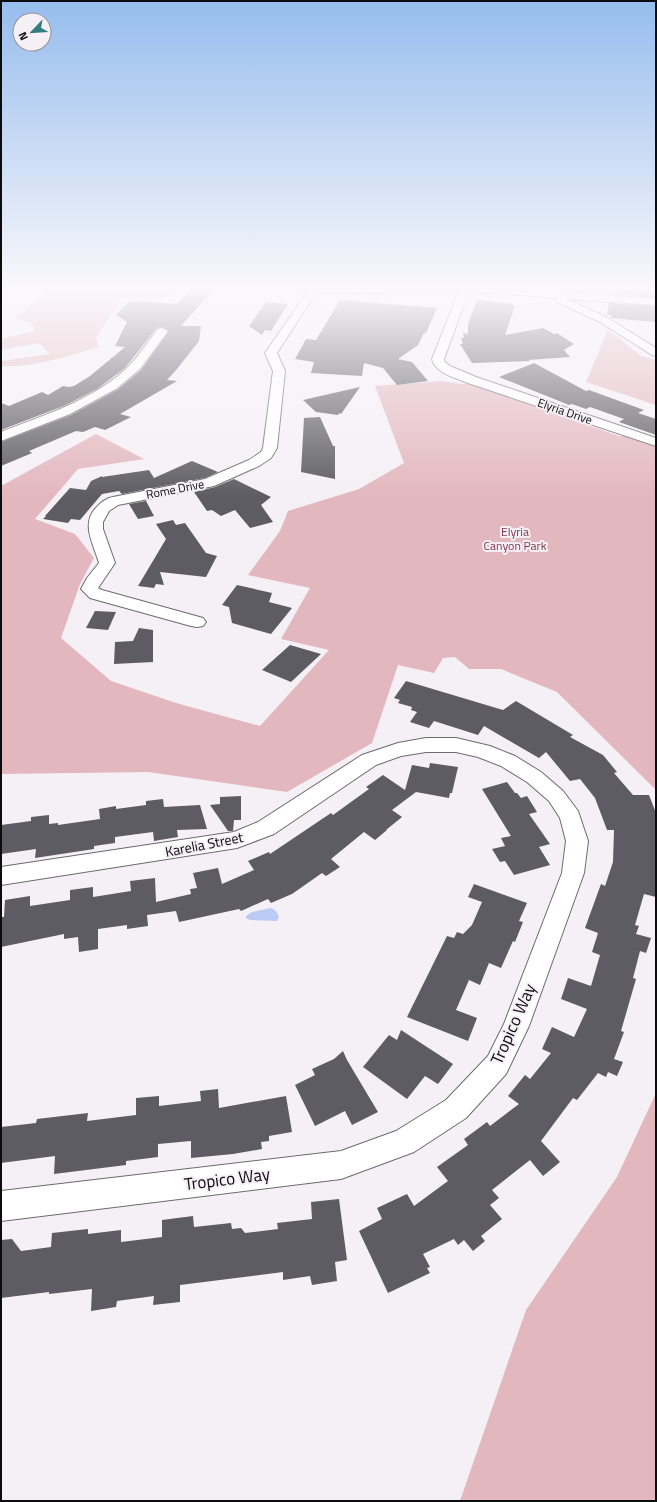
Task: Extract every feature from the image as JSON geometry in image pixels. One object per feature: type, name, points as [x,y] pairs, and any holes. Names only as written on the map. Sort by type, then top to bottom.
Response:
[{"type":"street","points":[[1,437],[84,402],[114,385],[138,364],[143,357]]},
{"type":"street","name":"Rome Drive","points":[[197,622],[96,594],[90,588],[91,581],[102,571],[107,563],[95,528],[96,517],[103,507],[114,501],[209,483],[254,463],[266,455],[270,448],[279,371],[273,357]]},
{"type":"street","name":"Elyria Drive","points":[[439,357],[439,364],[472,380],[656,442]]},
{"type":"street","name":"Karelia Street","points":[[1,876],[237,840],[266,828],[369,760],[398,750],[426,745],[456,745]]},
{"type":"street","name":"Tropico Way","points":[[1,1206],[341,1165],[404,1142],[456,1109],[497,1065],[516,1026],[573,873],[577,841],[570,817],[556,796],[534,777],[508,761],[483,752],[456,745]]},
{"type":"green space","points":[[28,357],[65,357],[14,366],[1,366],[1,361]]},
{"type":"green space","points":[[596,357],[645,357],[656,360],[656,405],[586,382]]},
{"type":"green space","name":"Elyria Canyon Park","points":[[441,381],[462,384],[468,383],[619,436],[629,436],[656,446],[656,790],[557,692],[501,669],[469,669],[455,657],[443,658],[434,673],[398,665],[372,743],[287,792],[148,772],[1,774],[1,486],[96,434],[144,459],[78,469],[35,519],[75,534],[94,558],[80,584],[61,638],[111,681],[176,703],[260,726],[329,650],[281,639],[310,588],[248,575],[280,531],[288,511],[359,489],[404,463],[375,386]]},
{"type":"green space","points":[[656,1093],[656,1501],[460,1501],[526,1310],[617,1177]]},
{"type":"water","points":[[270,908],[275,910],[279,917],[277,921],[250,920],[246,918],[246,916],[252,912]]},
{"type":"building","points":[[113,357],[134,357],[125,368],[97,389],[66,405],[1,430],[1,403],[9,406],[42,392],[48,395],[63,386],[74,386],[90,376]]},
{"type":"building","points":[[150,357],[186,357],[167,380],[177,381],[120,414],[131,417],[105,430],[95,427],[83,432],[76,431],[29,451],[32,453],[1,466],[1,442],[71,415],[117,390],[141,370]]},
{"type":"building","points":[[296,357],[401,357],[398,359],[412,362],[428,381],[397,385],[383,368],[364,363],[362,376],[311,373],[314,362],[295,359]]},
{"type":"building","points":[[468,357],[569,357],[528,360],[531,361],[472,363]]},
{"type":"building","points":[[534,363],[586,391],[589,390],[644,410],[638,413],[656,419],[656,435],[619,422],[624,419],[590,407],[586,409],[572,404],[569,405],[499,377]]},
{"type":"building","points":[[360,387],[341,414],[339,413],[338,415],[316,412],[303,400]]},
{"type":"building","points":[[320,417],[333,446],[335,446],[335,479],[301,472],[304,418]]},
{"type":"building","points":[[192,461],[218,472],[205,478],[122,494],[119,491],[102,494],[80,520],[71,519],[68,523],[43,519],[70,488],[86,490],[91,481],[102,476],[149,470],[154,478]]},
{"type":"building","points":[[234,479],[271,497],[261,505],[273,522],[250,528],[235,510],[221,516],[212,510],[207,511],[194,492],[215,487]]},
{"type":"building","points":[[146,501],[154,516],[138,519],[129,504]]},
{"type":"building","points":[[173,520],[176,525],[185,523],[206,553],[217,556],[206,577],[160,572],[164,585],[156,584],[154,588],[138,586],[166,539],[156,524]]},
{"type":"building","points":[[237,585],[272,593],[269,602],[292,608],[271,634],[232,623],[229,607],[222,605]]},
{"type":"building","points":[[95,611],[116,612],[108,630],[86,628]]},
{"type":"building","points":[[139,628],[153,630],[153,662],[114,664],[115,642],[133,641]]},
{"type":"building","points":[[290,645],[321,654],[291,682],[262,670]]},
{"type":"building","points":[[406,681],[503,710],[516,701],[573,735],[570,737],[603,755],[617,772],[614,773],[633,795],[649,795],[656,813],[656,897],[644,894],[635,925],[639,926],[636,934],[651,938],[646,953],[640,951],[633,978],[636,979],[621,1031],[624,1032],[614,1059],[623,1062],[617,1076],[608,1072],[606,1077],[598,1073],[577,1100],[573,1098],[541,1141],[560,1162],[543,1176],[530,1160],[492,1190],[499,1198],[490,1205],[502,1219],[481,1236],[485,1241],[473,1251],[464,1240],[458,1245],[454,1239],[423,1254],[430,1267],[427,1268],[430,1273],[388,1293],[359,1231],[382,1219],[377,1208],[407,1194],[414,1206],[448,1181],[437,1167],[468,1145],[464,1139],[487,1122],[490,1126],[519,1104],[508,1096],[525,1075],[530,1079],[551,1053],[542,1049],[552,1027],[574,1037],[587,1009],[561,999],[568,978],[591,986],[600,955],[592,952],[598,933],[585,928],[601,884],[605,886],[613,862],[614,830],[607,830],[595,798],[580,779],[570,781],[546,752],[539,758],[484,726],[478,735],[434,721],[429,728],[410,722],[417,712],[411,710],[412,707],[398,703],[400,700],[394,698]]},
{"type":"building","points":[[430,763],[458,767],[452,793],[450,793],[449,798],[416,792],[392,810],[402,817],[375,840],[364,832],[331,859],[340,867],[326,876],[322,873],[292,894],[271,903],[268,899],[241,911],[239,909],[179,922],[176,911],[147,915],[148,926],[127,929],[127,925],[98,929],[98,949],[79,952],[78,937],[64,939],[64,934],[1,947],[1,917],[4,917],[5,900],[30,896],[30,906],[70,900],[70,890],[93,887],[93,897],[131,891],[130,881],[155,878],[156,902],[191,894],[190,889],[197,888],[193,873],[218,868],[222,884],[254,870],[248,861],[269,852],[270,854],[331,813],[333,815],[369,789],[366,787],[383,775],[405,790],[412,765],[429,768]]},
{"type":"building","points":[[507,782],[515,793],[517,793],[521,798],[527,796],[537,812],[529,814],[550,844],[539,847],[550,865],[514,875],[505,861],[500,862],[492,849],[505,846],[501,838],[511,836],[482,789]]},
{"type":"building","points":[[241,796],[241,820],[234,820],[233,831],[228,831],[210,805],[220,804],[220,797]]},
{"type":"building","points":[[163,799],[164,807],[200,805],[207,829],[177,830],[178,837],[154,841],[153,832],[115,837],[115,843],[94,846],[94,849],[35,858],[36,849],[1,854],[1,825],[31,821],[31,817],[49,815],[49,824],[58,823],[58,825],[100,819],[99,809],[116,806],[116,809],[146,805],[146,801]]},
{"type":"building","points":[[474,884],[527,903],[519,921],[523,922],[515,942],[513,941],[501,968],[489,963],[480,985],[469,980],[456,1010],[477,1018],[468,1041],[407,1017],[447,936],[454,938],[457,932],[463,934],[472,925],[482,902],[468,897]]},
{"type":"building","points":[[401,1030],[453,1064],[438,1084],[425,1076],[407,1099],[363,1067],[389,1035],[397,1040]]},
{"type":"building","points":[[343,1051],[378,1112],[352,1125],[345,1111],[315,1126],[295,1085],[315,1075],[312,1069],[334,1059]]},
{"type":"building","points":[[218,1089],[219,1108],[286,1096],[292,1132],[269,1136],[269,1141],[261,1142],[262,1149],[233,1154],[191,1158],[191,1141],[158,1144],[158,1157],[126,1161],[126,1165],[54,1174],[55,1156],[1,1163],[1,1127],[36,1123],[37,1119],[88,1113],[87,1121],[136,1115],[136,1098],[159,1096],[159,1106],[201,1101],[200,1091]]},
{"type":"building","points":[[339,1199],[347,1260],[335,1262],[337,1281],[312,1285],[310,1276],[283,1280],[283,1272],[180,1285],[180,1302],[153,1305],[154,1296],[117,1301],[116,1307],[91,1311],[92,1289],[49,1294],[49,1292],[1,1298],[1,1240],[12,1239],[21,1251],[51,1247],[52,1233],[88,1229],[88,1234],[121,1230],[121,1242],[162,1237],[162,1220],[193,1216],[194,1227],[231,1223],[232,1229],[241,1228],[245,1233],[278,1229],[277,1223],[312,1219],[311,1202]]}]
